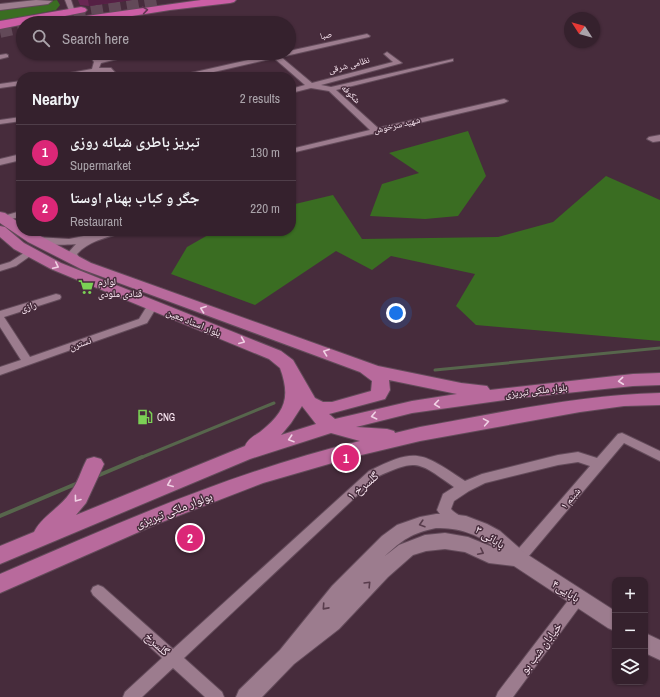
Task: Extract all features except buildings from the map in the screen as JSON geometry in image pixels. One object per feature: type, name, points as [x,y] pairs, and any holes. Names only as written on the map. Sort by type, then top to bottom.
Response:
[{"type":"highway","points":[[50,16],[152,0]]},
{"type":"highway","points":[[111,16],[230,0]]},
{"type":"highway","points":[[0,25],[16,22]]},
{"type":"highway","points":[[0,36],[16,33]]},
{"type":"main road","points":[[0,7],[48,1]]},
{"type":"main road","name":"بلوار استاد معین","points":[[1,222],[19,246],[32,246],[361,365]]},
{"type":"main road","name":"بلوار استاد معین","points":[[32,246],[56,266],[252,345],[281,358],[289,366]]},
{"type":"main road","points":[[361,365],[375,371],[461,389],[519,392]]},
{"type":"main road","points":[[310,403],[320,408],[332,408],[379,395],[382,386],[379,377],[361,365]]},
{"type":"main road","points":[[289,366],[310,403],[321,418],[341,431],[374,436],[416,435],[580,406],[624,400],[660,399]]},
{"type":"main road","points":[[0,555],[243,454],[270,435],[291,407],[295,397],[295,390],[289,366]]},
{"type":"main road","name":"بلوار ملکى تبریزى","points":[[243,454],[328,427],[412,407],[519,392],[633,380],[660,379]]},
{"type":"main road","name":"بولوار ملکی تبریزی","points":[[0,584],[150,518],[258,477],[353,450],[416,435]]},
{"type":"main road","points":[[19,547],[41,534],[68,511],[79,497],[94,464]]},
{"type":"main road","name":"بابائی ۳","points":[[287,657],[319,614],[346,584],[385,544],[403,530],[425,522],[447,520],[476,526],[506,545],[518,559]]},
{"type":"main road","name":"بابائی ۳","points":[[247,697],[287,657],[332,623],[381,570],[406,550],[425,543],[445,541],[468,545],[489,555],[518,559]]},
{"type":"main road","name":"بابایی۴","points":[[518,559],[612,620]]},
{"type":"main road","points":[[648,644],[660,651]]},
{"type":"street","points":[[68,0],[72,12]]},
{"type":"street","name":"صبا","points":[[296,51],[367,36]]},
{"type":"street","name":"نظامی شرقی","points":[[296,90],[398,63],[387,54]]},
{"type":"street","points":[[95,70],[98,62],[107,60]]},
{"type":"street","name":"صبا","points":[[202,72],[250,60]]},
{"type":"street","points":[[281,60],[295,72]]},
{"type":"street","points":[[331,89],[451,60]]},
{"type":"street","points":[[89,72],[95,70],[108,70],[110,72]]},
{"type":"street","points":[[296,73],[311,86]]},
{"type":"street","points":[[0,86],[16,84]]},
{"type":"street","name":"شکوفه","points":[[311,86],[331,89],[375,130]]},
{"type":"street","name":"شهید سرخوش","points":[[296,149],[504,101]]},
{"type":"street","points":[[0,122],[16,120]]},
{"type":"street","points":[[0,162],[16,158]]},
{"type":"street","points":[[1,222],[16,216]]},
{"type":"street","points":[[0,268],[13,264],[32,246],[69,242],[99,236]]},
{"type":"street","points":[[77,262],[72,254],[80,245],[92,238]]},
{"type":"street","name":"رازی","points":[[0,315],[56,297]]},
{"type":"street","name":"نسترن","points":[[0,371],[143,321],[153,305]]},
{"type":"street","points":[[0,319],[27,361]]},
{"type":"street","name":"شبنم ۱","points":[[518,559],[622,437],[660,456]]},
{"type":"street","points":[[461,523],[450,517],[444,510],[448,498],[464,486],[482,479],[558,460],[578,457],[600,464]]},
{"type":"street","name":"گلسرخ ۱","points":[[131,697],[374,474],[388,466],[406,461],[418,460],[464,486]]},
{"type":"street","name":"گلسرخ","points":[[98,591],[216,697]]},
{"type":"street","name":"خیابان شب بو","points":[[504,697],[578,598]]},
{"type":"green space","points":[[57,0],[60,5],[56,10],[25,16],[16,16],[16,18],[0,21],[0,8]]},
{"type":"green space","points":[[468,131],[486,176],[458,216],[425,219],[370,216],[382,184],[419,173],[389,153]]},
{"type":"green space","points":[[606,176],[660,200],[660,341],[476,325],[456,306],[475,274],[391,256],[372,270],[336,251],[255,305],[171,274],[187,247],[206,236],[296,236],[296,204],[333,195],[362,239],[498,237],[553,222]]},
{"type":"waterway","points":[[435,370],[660,348]]},
{"type":"waterway","points":[[140,458],[274,403]]},
{"type":"waterway","points":[[97,476],[142,457]]},
{"type":"waterway","points":[[0,516],[78,483]]},
{"type":"tunnel","points":[[67,16],[160,0]]},
{"type":"tunnel","points":[[0,32],[16,29]]},
{"type":"place","name":"لوازم قنادی ملودی","points":[[86,287]]},
{"type":"place","name":"CNG","points":[[145,417]]},
{"type":"place","name":"تبریز باطری شبانه روزی","points":[[346,458]]},
{"type":"place","name":"جگر و کباب بهنام اوستا","points":[[190,538]]}]
